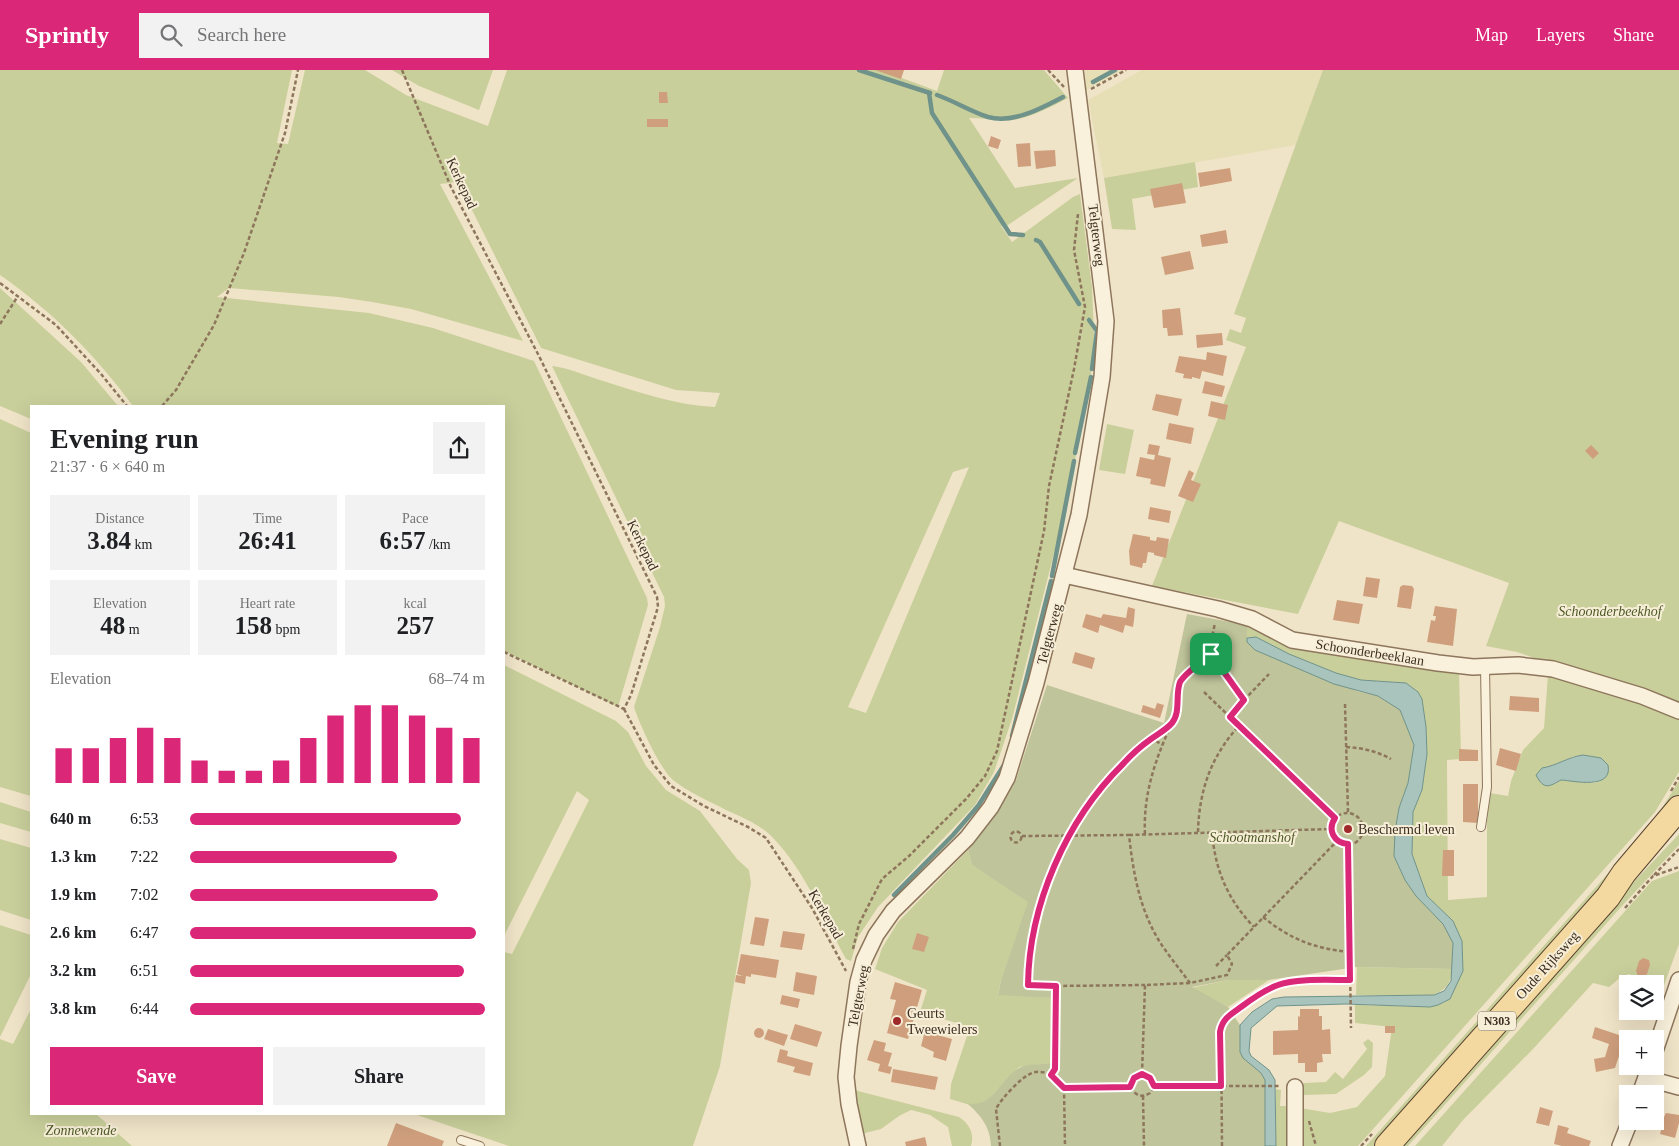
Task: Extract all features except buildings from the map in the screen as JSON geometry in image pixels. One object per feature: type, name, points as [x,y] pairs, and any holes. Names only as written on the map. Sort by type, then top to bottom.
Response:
[{"type":"main road","name":"Oude Rijksweg","points":[[1387,1146],[1608,897],[1624,873],[1679,808]]},
{"type":"main road","name":"Oude Rijksweg","points":[[1608,897],[1630,881],[1679,826]]},
{"type":"street","name":"Telgterweg","points":[[858,1146],[849,1104],[846,1077],[858,982],[864,960],[876,936],[893,911],[966,838],[991,807],[1007,778],[1036,683],[1079,515],[1102,377],[1106,321],[1073,93],[1075,70]]},
{"type":"street","name":"Schoonderbeeklaan","points":[[1064,575],[1218,609],[1252,619],[1292,640],[1438,663],[1485,666],[1518,665],[1553,669],[1642,696],[1679,711]]},
{"type":"street","points":[[1662,1030],[1679,980]]},
{"type":"street","points":[[1654,1075],[1679,1087]]},
{"type":"street","points":[[1290,1086],[1294,1146]]},
{"type":"street","points":[[1620,1146],[1626,1130]]},
{"type":"lane","points":[[1481,827],[1487,787],[1485,666]]},
{"type":"lane","points":[[462,1140],[480,1146]]},
{"type":"path","points":[[163,405],[176,390],[214,325],[240,262],[285,133],[298,70]]},
{"type":"path","name":"Kerkepad","points":[[402,70],[452,187],[539,356],[657,598],[658,607],[631,695],[624,709],[654,765],[671,786],[704,806],[748,827],[766,838],[812,908],[850,978]]},
{"type":"path","points":[[1048,70],[1073,93],[1126,70]]},
{"type":"path","name":"Telgterweg","points":[[853,949],[859,924],[882,879],[909,856],[966,799],[985,776],[997,751],[1044,531],[1049,486],[1085,307],[1074,250],[1075,223],[1079,208]]},
{"type":"path","points":[[0,283],[56,325],[101,374],[126,405]]},
{"type":"path","points":[[0,324],[18,296]]},
{"type":"path","points":[[1218,609],[1209,652],[1244,700]]},
{"type":"path","points":[[505,652],[624,709]]},
{"type":"path","points":[[1145,834],[1146,798],[1162,746],[1176,713],[1180,682],[1211,654]]},
{"type":"path","points":[[1230,717],[1269,674]]},
{"type":"path","points":[[1204,692],[1335,818]]},
{"type":"path","points":[[1345,704],[1348,813]]},
{"type":"path","points":[[1172,724],[1149,740],[1122,764],[1097,795],[1069,836],[1045,893],[1032,938],[1028,985],[1190,983],[1227,975],[1232,964],[1227,955]]},
{"type":"path","points":[[1198,832],[1202,792],[1210,767],[1220,749],[1239,726]]},
{"type":"path","points":[[1149,740],[1155,740],[1162,746]]},
{"type":"path","points":[[1346,747],[1370,750],[1391,759]]},
{"type":"path","points":[[1348,813],[1358,817],[1363,826],[1358,840],[1348,844],[1337,841],[1331,829],[1335,818],[1348,813]]},
{"type":"path","points":[[1022,836],[1331,829]]},
{"type":"path","points":[[1016,831],[1020,832],[1022,836],[1016,842],[1011,837],[1013,832],[1016,831]]},
{"type":"path","points":[[1212,832],[1213,849],[1223,884],[1237,907],[1254,927]]},
{"type":"path","points":[[1129,835],[1133,871],[1143,905],[1158,939],[1190,983]]},
{"type":"path","points":[[1216,966],[1337,841]]},
{"type":"path","points":[[1348,844],[1351,1028]]},
{"type":"path","points":[[1653,876],[1679,849]]},
{"type":"path","points":[[1263,917],[1295,939],[1322,948],[1350,952]]},
{"type":"path","name":"Telgterweg","points":[[850,968],[850,974]]},
{"type":"path","points":[[1222,1146],[1221,1023],[1257,995],[1279,984],[1316,980],[1350,980]]},
{"type":"path","points":[[1142,1074],[1144,985]]},
{"type":"path","points":[[1051,1075],[1055,1069],[1056,986]]},
{"type":"path","points":[[1000,1146],[995,1115],[998,1105],[1024,1077],[1038,1071],[1051,1075],[1064,1088],[1065,1146]]},
{"type":"path","points":[[1142,1074],[1150,1078],[1154,1086]]},
{"type":"path","points":[[1130,1087],[1134,1078],[1142,1074]]},
{"type":"path","points":[[1154,1086],[1290,1086]]},
{"type":"path","points":[[1130,1087],[1136,1094],[1143,1096],[1150,1093],[1154,1086]]},
{"type":"path","points":[[1064,1088],[1130,1087]]},
{"type":"path","points":[[1143,1096],[1144,1146]]},
{"type":"shaded area","points":[[1085,70],[1123,70],[1086,90]]},
{"type":"shaded area","points":[[1142,70],[1323,70],[1296,145],[1104,178],[1088,100]]},
{"type":"green space","points":[[0,70],[292,70],[277,143],[288,144],[305,70],[365,70],[406,95],[488,126],[507,70],[880,70],[937,91],[944,70],[1044,70],[1068,98],[1020,119],[969,118],[1015,188],[1078,178],[1005,227],[1001,226],[1012,242],[1073,197],[1080,194],[1092,287],[1094,335],[1091,374],[1068,498],[1012,719],[994,772],[975,805],[878,907],[858,937],[851,961],[846,959],[805,881],[774,839],[752,822],[699,796],[673,780],[662,766],[650,745],[634,707],[660,627],[665,606],[664,597],[552,366],[686,404],[715,407],[720,393],[676,390],[541,348],[458,182],[440,184],[523,341],[411,309],[339,297],[229,288],[217,297],[369,313],[433,328],[534,361],[647,598],[648,605],[618,707],[505,651],[505,405],[132,405],[119,387],[72,335],[0,275]],"holes":[[[969,467],[866,713],[848,707],[953,472]]]},
{"type":"green space","points":[[392,70],[493,70],[479,110],[419,86]]},
{"type":"green space","name":"Schoonderbeekhof","points":[[1323,70],[1679,70],[1679,707],[1517,652],[1486,646],[1509,583],[1339,521],[1298,614],[1152,586],[1246,347],[1226,340],[1230,329],[1241,333],[1246,318],[1234,314]]},
{"type":"green space","points":[[1195,162],[1198,187],[1132,199],[1136,230],[1112,229],[1104,178]]},
{"type":"green space","points":[[0,288],[81,362],[117,405],[30,405],[30,419],[0,406]]},
{"type":"green space","points":[[0,419],[30,433],[30,796],[0,787]]},
{"type":"green space","points":[[1107,424],[1134,430],[1125,474],[1099,470]]},
{"type":"green space","name":"Schootmanshof","points":[[1187,614],[1247,625],[1247,642],[1357,691],[1378,696],[1400,710],[1414,745],[1408,783],[1399,808],[1395,831],[1394,856],[1449,933],[1453,943],[1452,969],[1357,967],[1269,980],[1228,980],[1192,987],[1228,1007],[1240,1025],[1240,1052],[1261,1073],[1265,1080],[1265,1146],[991,1146],[987,1127],[977,1112],[967,1103],[983,1102],[1023,1066],[1050,1063],[1052,1057],[1052,998],[998,995],[1001,980],[1028,902],[972,865],[968,850],[993,818],[1016,780],[1047,685],[1164,723]]},
{"type":"green space","points":[[1247,625],[1459,669],[1461,759],[1447,760],[1448,900],[1487,897],[1487,820],[1490,793],[1508,796],[1511,781],[1523,750],[1544,728],[1548,675],[1648,703],[1679,716],[1679,772],[1655,812],[1358,1146],[1300,1146],[1300,1108],[1330,1113],[1357,1107],[1385,1076],[1392,1027],[1355,1023],[1355,1005],[1430,1007],[1445,1002],[1462,941],[1453,921],[1427,896],[1412,854],[1413,812],[1422,790],[1427,754],[1426,727],[1418,692],[1406,683],[1361,680],[1336,673],[1289,654],[1256,637],[1247,638]],"holes":[[[1575,756],[1601,781],[1594,783],[1561,780],[1555,784],[1542,768]]]},
{"type":"green space","points":[[505,666],[616,721],[628,732],[646,766],[666,790],[700,811],[737,859],[749,870],[751,883],[720,1066],[693,1146],[509,1146],[417,1115],[505,1115],[505,952],[512,954],[589,800],[577,791],[505,934]]},
{"type":"green space","points":[[1679,781],[1679,801],[1377,1146],[1366,1146],[1651,825]]},
{"type":"green space","points":[[0,802],[30,812],[30,832],[0,823]]},
{"type":"green space","points":[[1679,834],[1679,845],[1622,906],[1408,1146],[1397,1146],[1426,1114],[1449,1095],[1484,1056],[1500,1030]]},
{"type":"green space","points":[[0,839],[30,848],[30,920],[0,910]]},
{"type":"green space","points":[[968,850],[972,865],[1029,902],[1001,980],[998,994],[1052,998],[1054,1031],[1050,1063],[1019,1067],[989,1098],[980,1104],[970,1105],[950,1099],[951,1084],[970,1027],[920,1012],[927,990],[875,969],[882,948],[898,922]]},
{"type":"green space","points":[[1679,871],[1679,944],[1664,985],[1664,975],[1619,975],[1619,979],[1609,987],[1593,983],[1534,1048],[1463,1120],[1442,1146],[1415,1146],[1652,881]]},
{"type":"green space","points":[[0,925],[30,935],[30,976],[0,1037]]},
{"type":"green space","points":[[1357,967],[1452,969],[1451,978],[1447,985],[1433,995],[1356,995]]},
{"type":"green space","points":[[1228,980],[1269,980],[1228,1007],[1191,988]]},
{"type":"green space","name":"Zonnewende","points":[[30,1011],[30,1115],[97,1115],[132,1146],[0,1146],[0,1039],[13,1044]]},
{"type":"green space","points":[[1368,1039],[1373,1043],[1372,1067],[1364,1075],[1336,1094],[1303,1095],[1304,1083],[1326,1082],[1335,1072],[1343,1079],[1367,1049],[1363,1043]]},
{"type":"green space","points":[[1276,1089],[1281,1090],[1280,1106],[1286,1106],[1288,1146],[1276,1146]]},
{"type":"green space","points":[[854,1090],[959,1117],[966,1122],[972,1133],[971,1146],[952,1146],[948,1127],[930,1115],[911,1110],[881,1129],[861,1134]]},
{"type":"water","points":[[1256,637],[1289,654],[1336,673],[1361,680],[1406,683],[1418,692],[1422,699],[1427,754],[1422,790],[1413,812],[1412,854],[1427,896],[1453,921],[1462,941],[1463,971],[1450,999],[1438,1005],[1430,1007],[1345,1004],[1277,1006],[1251,1028],[1249,1051],[1251,1056],[1269,1070],[1275,1080],[1276,1146],[1265,1146],[1265,1080],[1261,1073],[1243,1058],[1240,1052],[1240,1025],[1252,1012],[1272,999],[1284,997],[1434,995],[1444,991],[1451,981],[1453,943],[1443,924],[1416,896],[1405,880],[1394,856],[1395,831],[1399,808],[1408,783],[1414,745],[1400,710],[1378,696],[1334,684],[1255,650],[1247,642],[1247,638]]},
{"type":"water","points":[[1583,755],[1601,758],[1608,765],[1608,773],[1605,778],[1592,782],[1561,780],[1547,786],[1536,775],[1542,768]]},
{"type":"waterway","points":[[859,70],[930,93]]},
{"type":"waterway","points":[[1093,82],[1115,70]]},
{"type":"waterway","points":[[929,93],[932,113],[1010,234],[1023,235]]},
{"type":"waterway","points":[[937,95],[982,115],[998,119],[1027,114],[1063,97]]},
{"type":"waterway","points":[[1036,240],[1040,242],[1079,304]]},
{"type":"waterway","points":[[1089,320],[1097,331],[1092,369]]},
{"type":"waterway","points":[[1075,453],[1091,377]]},
{"type":"waterway","points":[[1052,576],[1074,461]]},
{"type":"waterway","points":[[1012,736],[1051,581]]},
{"type":"waterway","points":[[894,895],[953,835],[978,806],[1004,765]]},
{"type":"place","name":"Beschermd leven","points":[[1348,829]]},
{"type":"place","name":"Geurts Tweewielers","points":[[897,1021]]},
{"type":"route","points":[[1211,654],[1244,700],[1230,717],[1335,818],[1331,829],[1334,838],[1340,843],[1348,844],[1350,980],[1316,980],[1279,984],[1257,995],[1228,1016],[1221,1023],[1220,1032],[1221,1086],[1154,1086],[1146,1074],[1140,1074],[1134,1078],[1130,1087],[1064,1088],[1051,1075],[1055,1069],[1056,986],[1028,985],[1032,938],[1045,893],[1069,836],[1097,795],[1122,764],[1149,740],[1172,724],[1175,719],[1180,682],[1211,654]]}]
